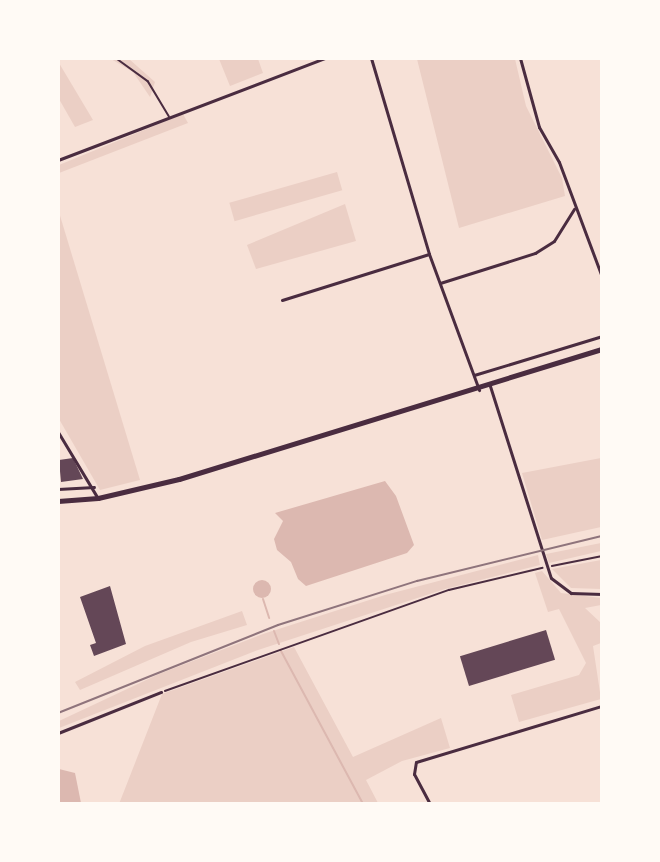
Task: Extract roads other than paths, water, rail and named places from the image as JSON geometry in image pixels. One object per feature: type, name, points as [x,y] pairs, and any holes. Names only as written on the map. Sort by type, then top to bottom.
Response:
[{"type":"main road","points":[[58,501],[98,498],[479,390],[602,349]]},
{"type":"street","points":[[58,160],[325,58]]},
{"type":"street","points":[[370,58],[429,254],[479,390]]},
{"type":"street","points":[[520,58],[539,127],[559,162],[602,277]]},
{"type":"street","points":[[440,283],[535,253],[566,228],[575,207]]},
{"type":"street","points":[[282,300],[429,254]]},
{"type":"street","points":[[474,375],[602,336]]},
{"type":"street","points":[[490,386],[551,578],[572,593],[602,594]]},
{"type":"street","points":[[58,432],[94,487],[98,498]]},
{"type":"street","points":[[58,489],[94,487]]},
{"type":"street","points":[[58,733],[161,692]]},
{"type":"street","points":[[430,804],[414,774],[416,762],[602,706]]},
{"type":"lane","points":[[116,58],[147,81],[169,116]]},
{"type":"waterway","points":[[263,599],[269,618]]},
{"type":"waterway","points":[[274,631],[279,644]]},
{"type":"waterway","points":[[281,651],[363,804]]},
{"type":"railway","points":[[58,713],[278,625],[417,581],[602,536]]}]
